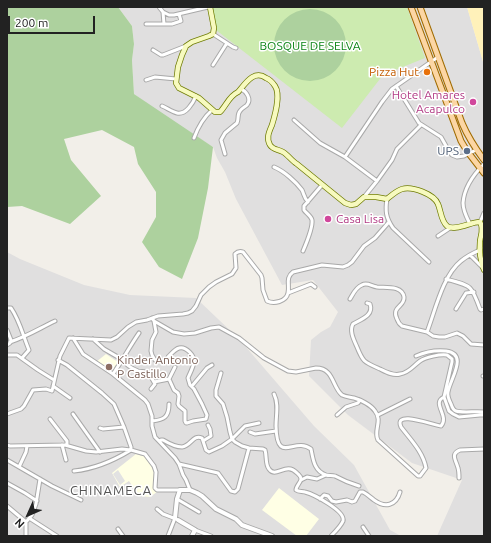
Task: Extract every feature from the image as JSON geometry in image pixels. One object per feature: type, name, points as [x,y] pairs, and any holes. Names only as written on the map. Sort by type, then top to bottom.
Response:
[{"type":"main road","points":[[209,7],[214,28],[213,34],[192,42],[186,46],[178,67],[176,83],[179,88],[196,96],[215,112],[220,112],[251,77],[254,75],[263,75],[276,86],[278,95],[277,106],[268,138],[271,147],[283,152],[293,162],[344,203],[351,205],[356,204],[364,197],[387,199],[395,192],[404,188],[412,188],[424,192],[437,202],[444,221],[450,228],[480,222],[483,226],[480,250],[484,268]]},
{"type":"main road","points":[[412,7],[461,141],[469,154],[482,166],[484,173]]},
{"type":"main road","points":[[420,7],[462,124],[476,150],[484,160]]},
{"type":"street","points":[[161,9],[169,15],[209,7]]},
{"type":"street","points":[[161,9],[164,24]]},
{"type":"street","points":[[146,24],[172,24],[180,22],[181,20],[179,14]]},
{"type":"street","points":[[213,34],[236,48]]},
{"type":"street","points":[[213,65],[227,43]]},
{"type":"street","points":[[153,50],[158,54],[163,55],[186,46]]},
{"type":"street","points":[[345,157],[382,102],[396,86],[438,57]]},
{"type":"street","points":[[146,80],[155,77],[176,79]]},
{"type":"street","points":[[396,86],[420,125],[440,136],[452,155],[460,157],[476,150]]},
{"type":"street","points":[[225,154],[221,140],[225,133],[239,121],[239,112],[242,108],[247,106],[249,101],[247,94],[241,89]]},
{"type":"street","points":[[162,106],[175,113],[182,113],[191,105],[196,96]]},
{"type":"street","points":[[194,138],[206,115],[212,110]]},
{"type":"street","points":[[294,120],[320,142],[345,157],[378,181]]},
{"type":"street","points":[[364,197],[378,181],[392,160],[397,149],[420,125]]},
{"type":"street","points":[[470,224],[463,203],[465,193],[469,183],[482,166]]},
{"type":"street","points":[[274,167],[281,170],[302,190],[305,200],[308,202]]},
{"type":"street","points":[[303,251],[311,231],[312,222],[304,210],[304,206],[322,185]]},
{"type":"street","points":[[387,199],[386,216],[389,222],[393,228],[429,262]]},
{"type":"street","points":[[480,222],[484,213]]},
{"type":"street","points":[[7,414],[21,409],[33,390],[46,389],[52,391],[58,360],[69,338],[111,340],[117,337],[132,323],[153,319],[158,316],[188,313],[196,306],[201,295],[209,287],[232,274],[236,268],[235,254],[237,252],[243,252],[259,272],[262,278],[263,290],[267,301],[271,303],[285,298],[288,293],[288,281],[291,273],[322,266],[348,266],[364,246],[375,238],[389,222]]},
{"type":"street","points":[[438,236],[450,228]]},
{"type":"street","points":[[427,332],[442,287],[449,273],[460,262],[480,250]]},
{"type":"street","points":[[470,255],[484,268]]},
{"type":"street","points":[[446,279],[469,286],[473,291],[480,309],[484,309]]},
{"type":"street","points":[[288,293],[311,284],[315,286]]},
{"type":"street","points":[[350,299],[355,290],[363,284],[396,289],[403,294],[404,300],[395,312],[396,318],[402,326],[427,332],[433,336],[445,337],[458,333],[471,344],[484,345]]},
{"type":"street","points":[[456,309],[466,293],[473,291]]},
{"type":"street","points":[[367,303],[372,307],[370,312],[362,320],[352,326],[353,339],[363,360],[370,365],[390,374],[399,375],[414,367],[423,359],[438,355],[447,355],[452,359],[446,397],[449,411],[459,417],[484,415]]},
{"type":"street","points":[[7,308],[11,308],[16,315],[29,350],[22,358]]},
{"type":"street","points":[[153,319],[173,332],[184,334],[195,334],[211,328],[219,327],[239,338],[264,358],[288,371],[296,372],[316,368],[324,370],[330,374],[342,395],[360,400],[372,408],[378,415],[376,438],[414,473],[420,476],[426,468],[425,461],[421,453],[401,427],[400,422],[402,419],[406,418],[441,426],[444,422],[444,415],[439,401],[446,397],[458,362],[457,356],[451,352],[443,351],[422,353],[416,356]]},
{"type":"street","points":[[153,319],[156,332],[152,340],[151,351],[155,360]]},
{"type":"street","points":[[9,343],[54,321]]},
{"type":"street","points":[[7,330],[11,340],[9,343]]},
{"type":"street","points":[[113,374],[139,333]]},
{"type":"street","points":[[73,338],[84,354],[113,374],[145,400],[152,416],[155,437],[179,464],[190,490]]},
{"type":"street","points":[[94,339],[104,349],[123,360],[132,368],[138,371],[146,372],[154,382],[152,390]]},
{"type":"street","points":[[168,357],[179,348],[188,351],[194,361],[188,378],[190,385],[192,386],[207,415],[206,419],[186,423],[185,411],[178,404],[179,396],[174,390],[170,379],[175,367]]},
{"type":"street","points":[[8,354],[17,355],[54,380]]},
{"type":"street","points":[[58,360],[72,369],[114,404],[133,451]]},
{"type":"street","points":[[192,386],[207,368],[212,365]]},
{"type":"street","points":[[221,373],[216,396],[223,404],[232,439],[242,446],[265,450],[266,464],[273,472],[277,472],[285,468],[293,469],[299,475],[301,480]]},
{"type":"street","points":[[154,382],[170,379]]},
{"type":"street","points":[[53,386],[70,398]]},
{"type":"street","points":[[274,394],[277,404],[276,431],[279,444],[281,447],[285,448],[302,445],[308,446],[311,449],[316,467],[319,471],[326,475]]},
{"type":"street","points":[[446,397],[455,411],[484,412]]},
{"type":"street","points":[[378,415],[410,399]]},
{"type":"street","points":[[337,415],[346,408],[358,403],[360,400]]},
{"type":"street","points":[[152,421],[163,419],[167,415],[169,404]]},
{"type":"street","points":[[73,414],[100,452]]},
{"type":"street","points":[[50,419],[67,441],[67,445]]},
{"type":"street","points":[[158,441],[163,440],[182,447],[186,446],[197,437],[201,437],[206,450],[209,452],[232,439],[245,426],[259,423]]},
{"type":"street","points":[[203,441],[211,436],[208,425]]},
{"type":"street","points":[[100,428],[103,429],[124,426]]},
{"type":"street","points":[[250,432],[255,434],[276,431]]},
{"type":"street","points":[[7,445],[67,445],[86,451],[100,452],[122,449],[145,454],[154,466],[156,472],[155,488],[157,490],[190,490],[202,496],[216,509],[236,519],[242,525],[272,536]]},
{"type":"street","points":[[62,445],[66,460]]},
{"type":"street","points":[[19,467],[26,452],[27,446]]},
{"type":"street","points":[[179,464],[218,473],[231,491],[234,492],[238,489],[249,448]]},
{"type":"street","points":[[459,478],[459,470],[454,457],[455,453],[460,450],[484,449]]},
{"type":"street","points":[[74,471],[88,469],[133,451]]},
{"type":"street","points":[[7,460],[52,486],[81,500]]},
{"type":"street","points":[[331,536],[343,522],[342,515],[320,498],[298,491],[296,488],[301,480],[307,477],[317,479],[326,475],[333,475],[359,486]]},
{"type":"street","points":[[27,535],[26,522],[32,515],[37,501],[40,479]]},
{"type":"street","points":[[7,483],[37,501]]},
{"type":"street","points":[[168,536],[176,519],[177,499],[180,490]]},
{"type":"street","points":[[320,498],[324,495],[328,496],[332,501],[336,502],[347,500],[352,502],[360,492],[363,492],[379,503],[389,505],[394,503],[400,492]]},
{"type":"street","points":[[177,499],[199,512]]},
{"type":"street","points":[[7,506],[26,522]]},
{"type":"street","points":[[157,510],[194,530],[211,536]]},
{"type":"street","points":[[29,518],[57,536]]},
{"type":"street","points":[[362,527],[369,536]]},
{"type":"street","points":[[118,529],[123,536]]},
{"type":"street","points":[[192,536],[194,530]]},
{"type":"shaded area","points":[[118,7],[467,7],[484,65],[484,536],[437,536],[462,480],[412,463],[348,415],[309,376],[311,340],[330,327],[338,312],[313,280],[282,285],[236,199],[213,147],[164,116],[134,94],[132,60],[134,44],[132,26]]},
{"type":"shaded area","points":[[7,252],[20,259],[84,285],[130,295],[196,298],[239,339],[314,426],[354,465],[390,530],[401,536],[7,536]]},
{"type":"shaded area","name":"Kinder Antonio P Castillo","points":[[106,354],[118,362],[111,372],[96,362]]},
{"type":"shaded area","points":[[136,454],[146,457],[154,473],[154,487],[157,492],[150,497],[139,496],[129,481],[120,487],[112,473]]},
{"type":"shaded area","points":[[118,470],[125,481],[120,485],[113,474]]},
{"type":"shaded area","points":[[279,488],[319,519],[306,536],[297,536],[262,510]]},
{"type":"green space","points":[[7,7],[118,7],[132,26],[134,44],[132,60],[134,94],[213,147],[208,188],[198,238],[182,279],[159,267],[142,242],[156,217],[156,192],[138,164],[134,147],[102,130],[64,139],[71,160],[101,196],[70,224],[22,206],[7,207]]},
{"type":"green space","points":[[212,7],[407,7],[425,58],[383,75],[342,128],[216,30]]},
{"type":"green space","name":"BOSQUE DE SELVA","points":[[303,9],[317,9],[324,11],[336,19],[344,31],[346,45],[344,59],[336,71],[324,79],[317,81],[303,81],[296,79],[284,71],[276,59],[274,52],[274,38],[276,31],[284,19],[296,11]]},
{"type":"sand","points":[[467,7],[484,7],[484,65]]},
{"type":"place","name":"Pizza Hut","points":[[427,72]]},
{"type":"place","name":"Hotel Amares Acapulco","points":[[473,102]]},
{"type":"place","name":"UPS","points":[[467,151]]},
{"type":"place","name":"Casa Lisa","points":[[328,219]]},
{"type":"place","name":"Kinder Antonio P Castillo","points":[[109,367]]},
{"type":"district","name":"CHINAMECA","points":[[111,491]]}]
